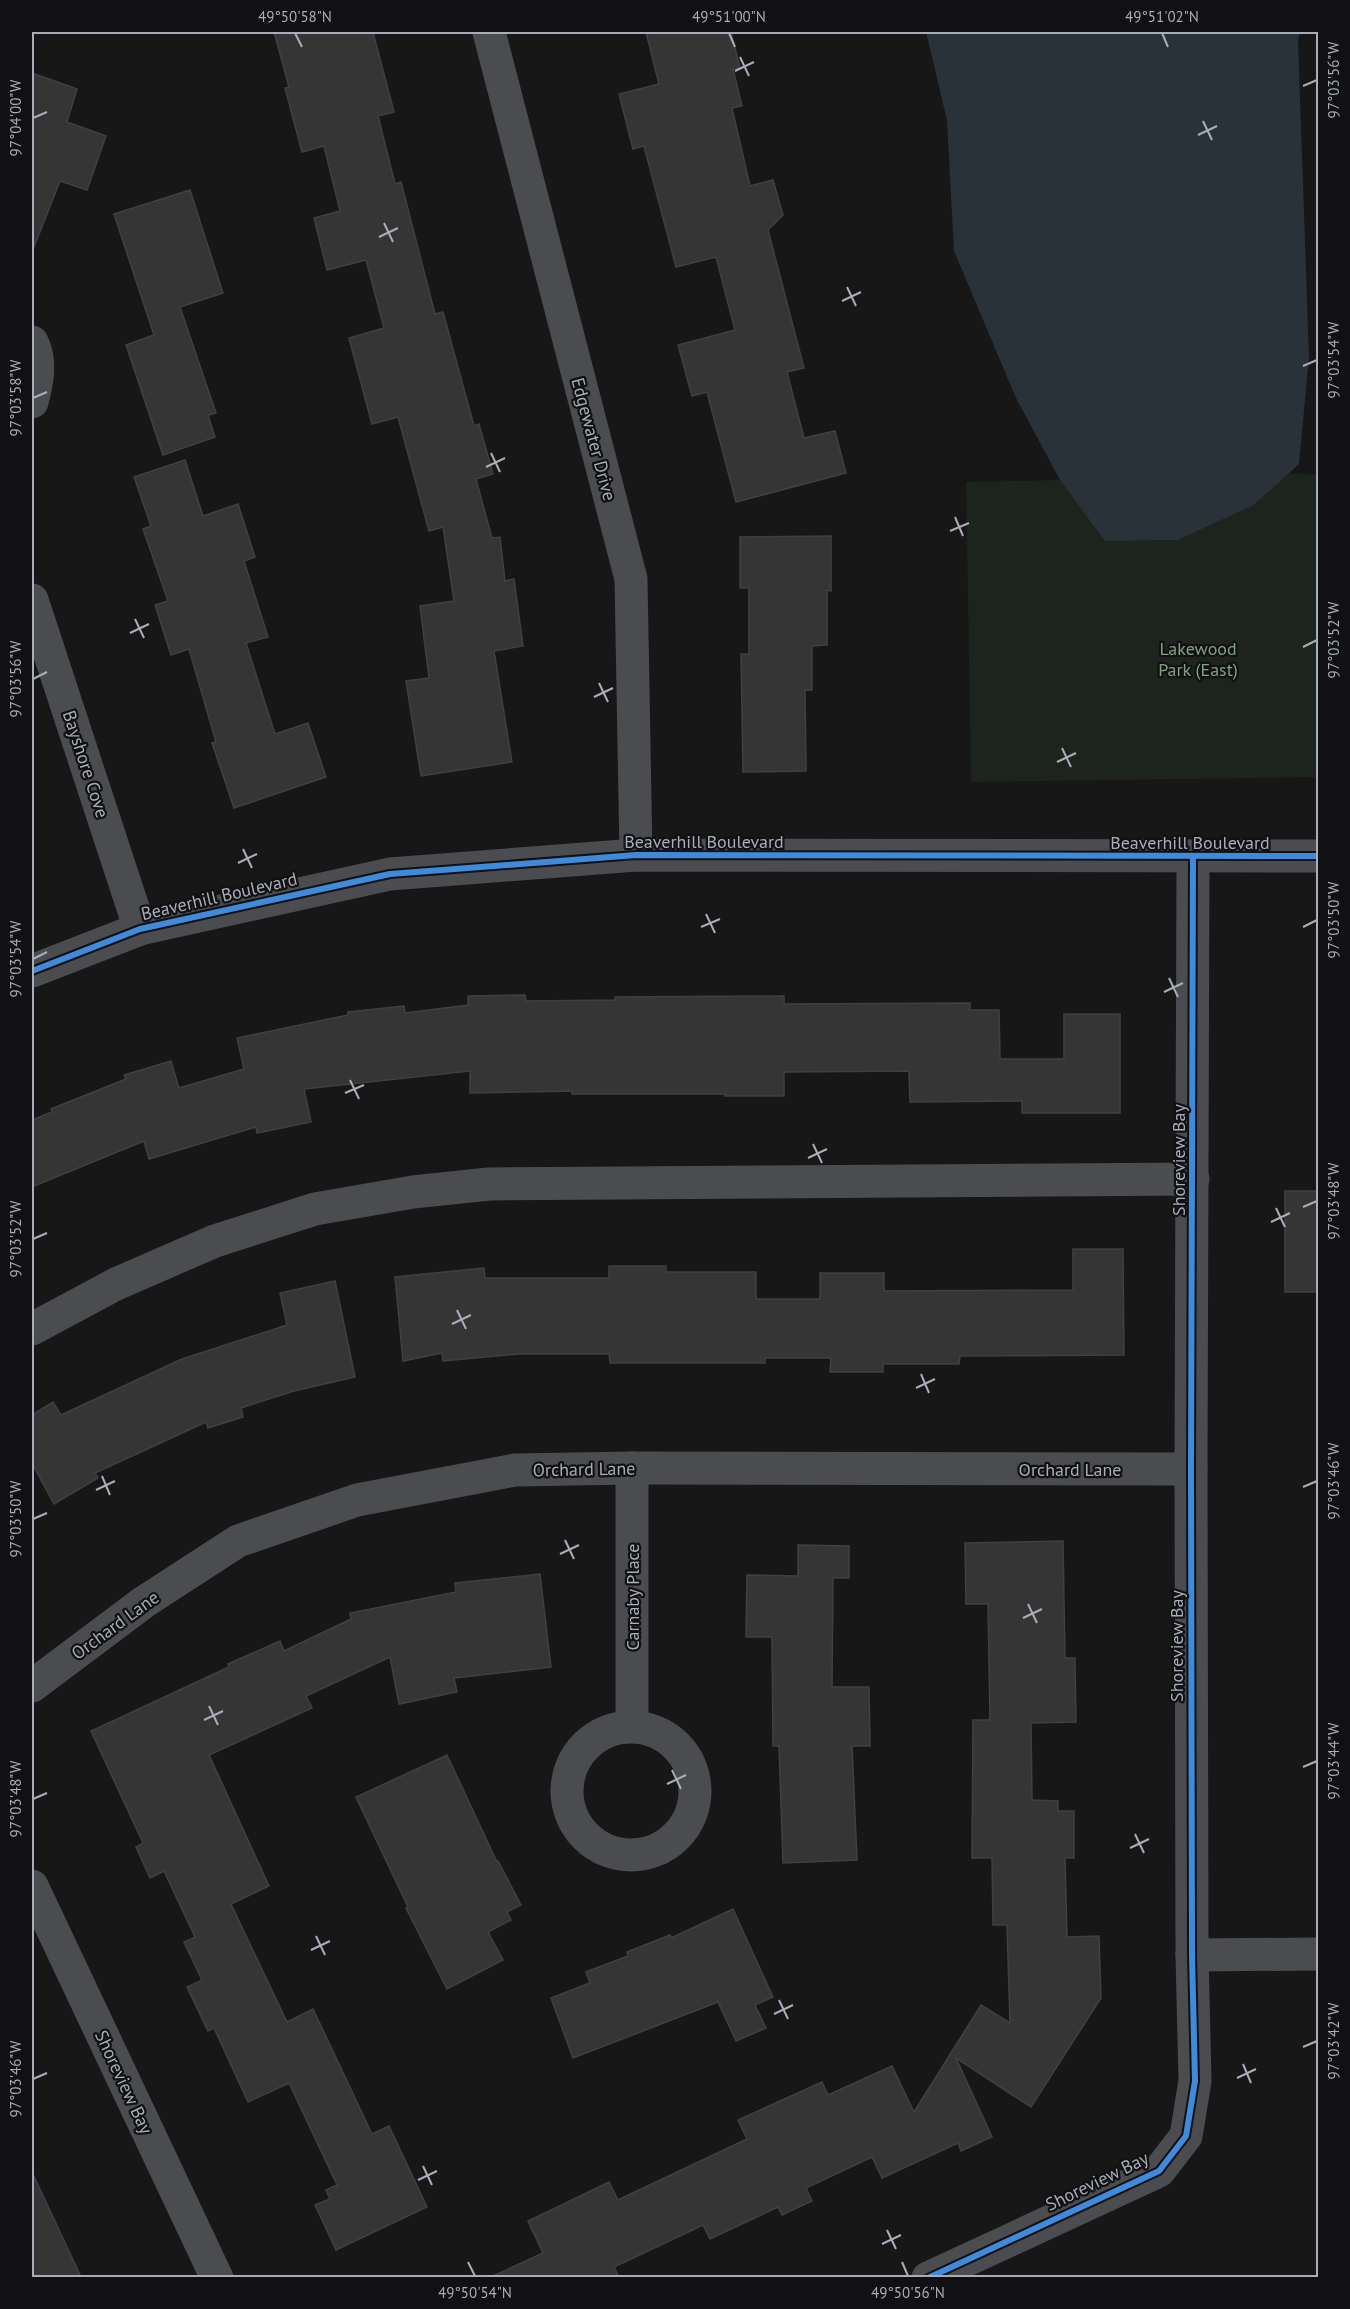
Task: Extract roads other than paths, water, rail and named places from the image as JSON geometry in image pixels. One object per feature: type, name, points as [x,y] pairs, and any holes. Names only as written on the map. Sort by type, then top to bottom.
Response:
[{"type":"street","name":"Edgewater Drive","points":[[489,32],[631,579],[636,855]]},
{"type":"street","points":[[32,342],[38,379],[32,402]]},
{"type":"street","name":"Bayshore Cove","points":[[32,600],[140,929]]},
{"type":"street","name":"Beaverhill Boulevard","points":[[32,971],[140,929],[390,874],[636,855],[1318,856]]},
{"type":"street","name":"Shoreview Bay","points":[[928,2277],[1158,2171],[1186,2136],[1195,2081],[1192,1955],[1191,1469],[1193,857]]},
{"type":"street","points":[[32,1329],[116,1284],[215,1241],[315,1209],[413,1192],[489,1184],[1193,1179]]},
{"type":"street","name":"Orchard Lane","points":[[32,1686],[144,1602],[238,1541],[357,1500],[514,1470],[632,1468],[1191,1469]]},
{"type":"street","name":"Carnaby Place","points":[[632,1468],[632,1725]]},
{"type":"street","name":"Shoreview Bay","points":[[32,1886],[217,2277]]},
{"type":"street","points":[[1192,1955],[1318,1954]]},
{"type":"park label","name":"Lakewood Park (East)","points":[[1198,658]]}]
